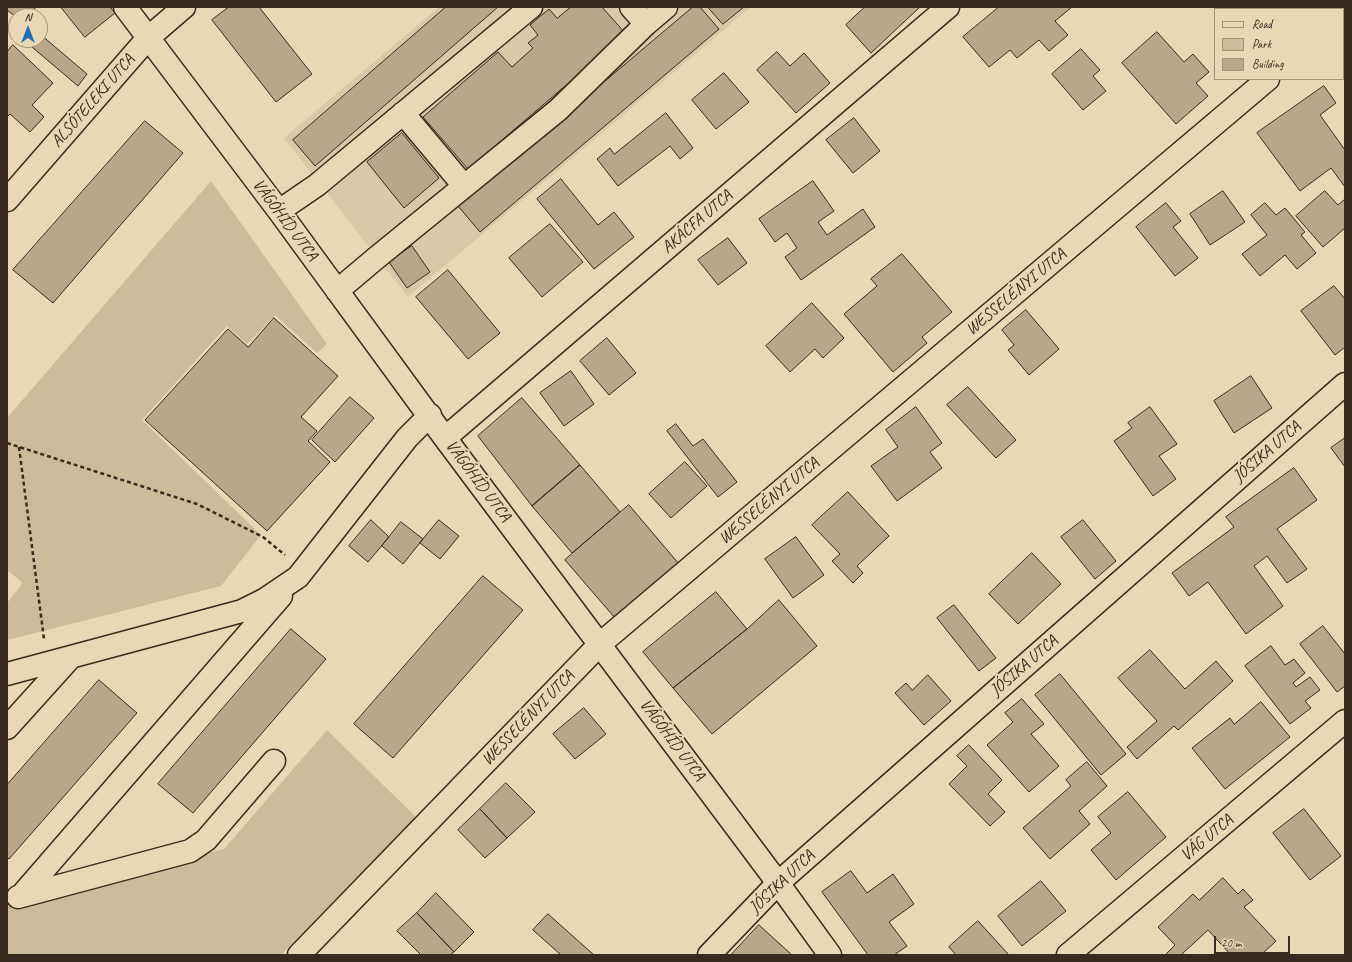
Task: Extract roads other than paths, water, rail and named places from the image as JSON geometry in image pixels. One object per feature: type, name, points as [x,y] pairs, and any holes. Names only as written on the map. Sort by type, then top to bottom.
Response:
[{"type":"street","name":"VÁGÓHÍD UTCA","points":[[125,7],[279,211],[430,415],[445,438],[778,883],[830,955]]},
{"type":"street","name":"ALSÓTELEKI UTCA","points":[[7,200],[148,38],[184,7]]},
{"type":"street","points":[[279,211],[317,185],[531,7]]},
{"type":"street","points":[[631,7],[646,24]]},
{"type":"street","points":[[337,291],[558,110],[646,24],[666,7]]},
{"type":"street","name":"AKÁCFA UTCA","points":[[445,438],[948,7]]},
{"type":"street","name":"WESSELÉNYI UTCA","points":[[299,955],[600,644],[1267,80]]},
{"type":"street","points":[[404,113],[464,186]]},
{"type":"street","name":"JÓSIKA UTCA","points":[[709,955],[778,883],[1345,384]]},
{"type":"street","points":[[14,898],[301,574],[407,438],[430,415]]},
{"type":"street","points":[[7,674],[242,611],[264,600],[301,574]]},
{"type":"street","points":[[7,728],[71,657]]},
{"type":"street","name":"VÁG UTCA","points":[[1068,955],[1345,721]]},
{"type":"street","points":[[14,898],[190,851],[206,840],[274,761]]}]
